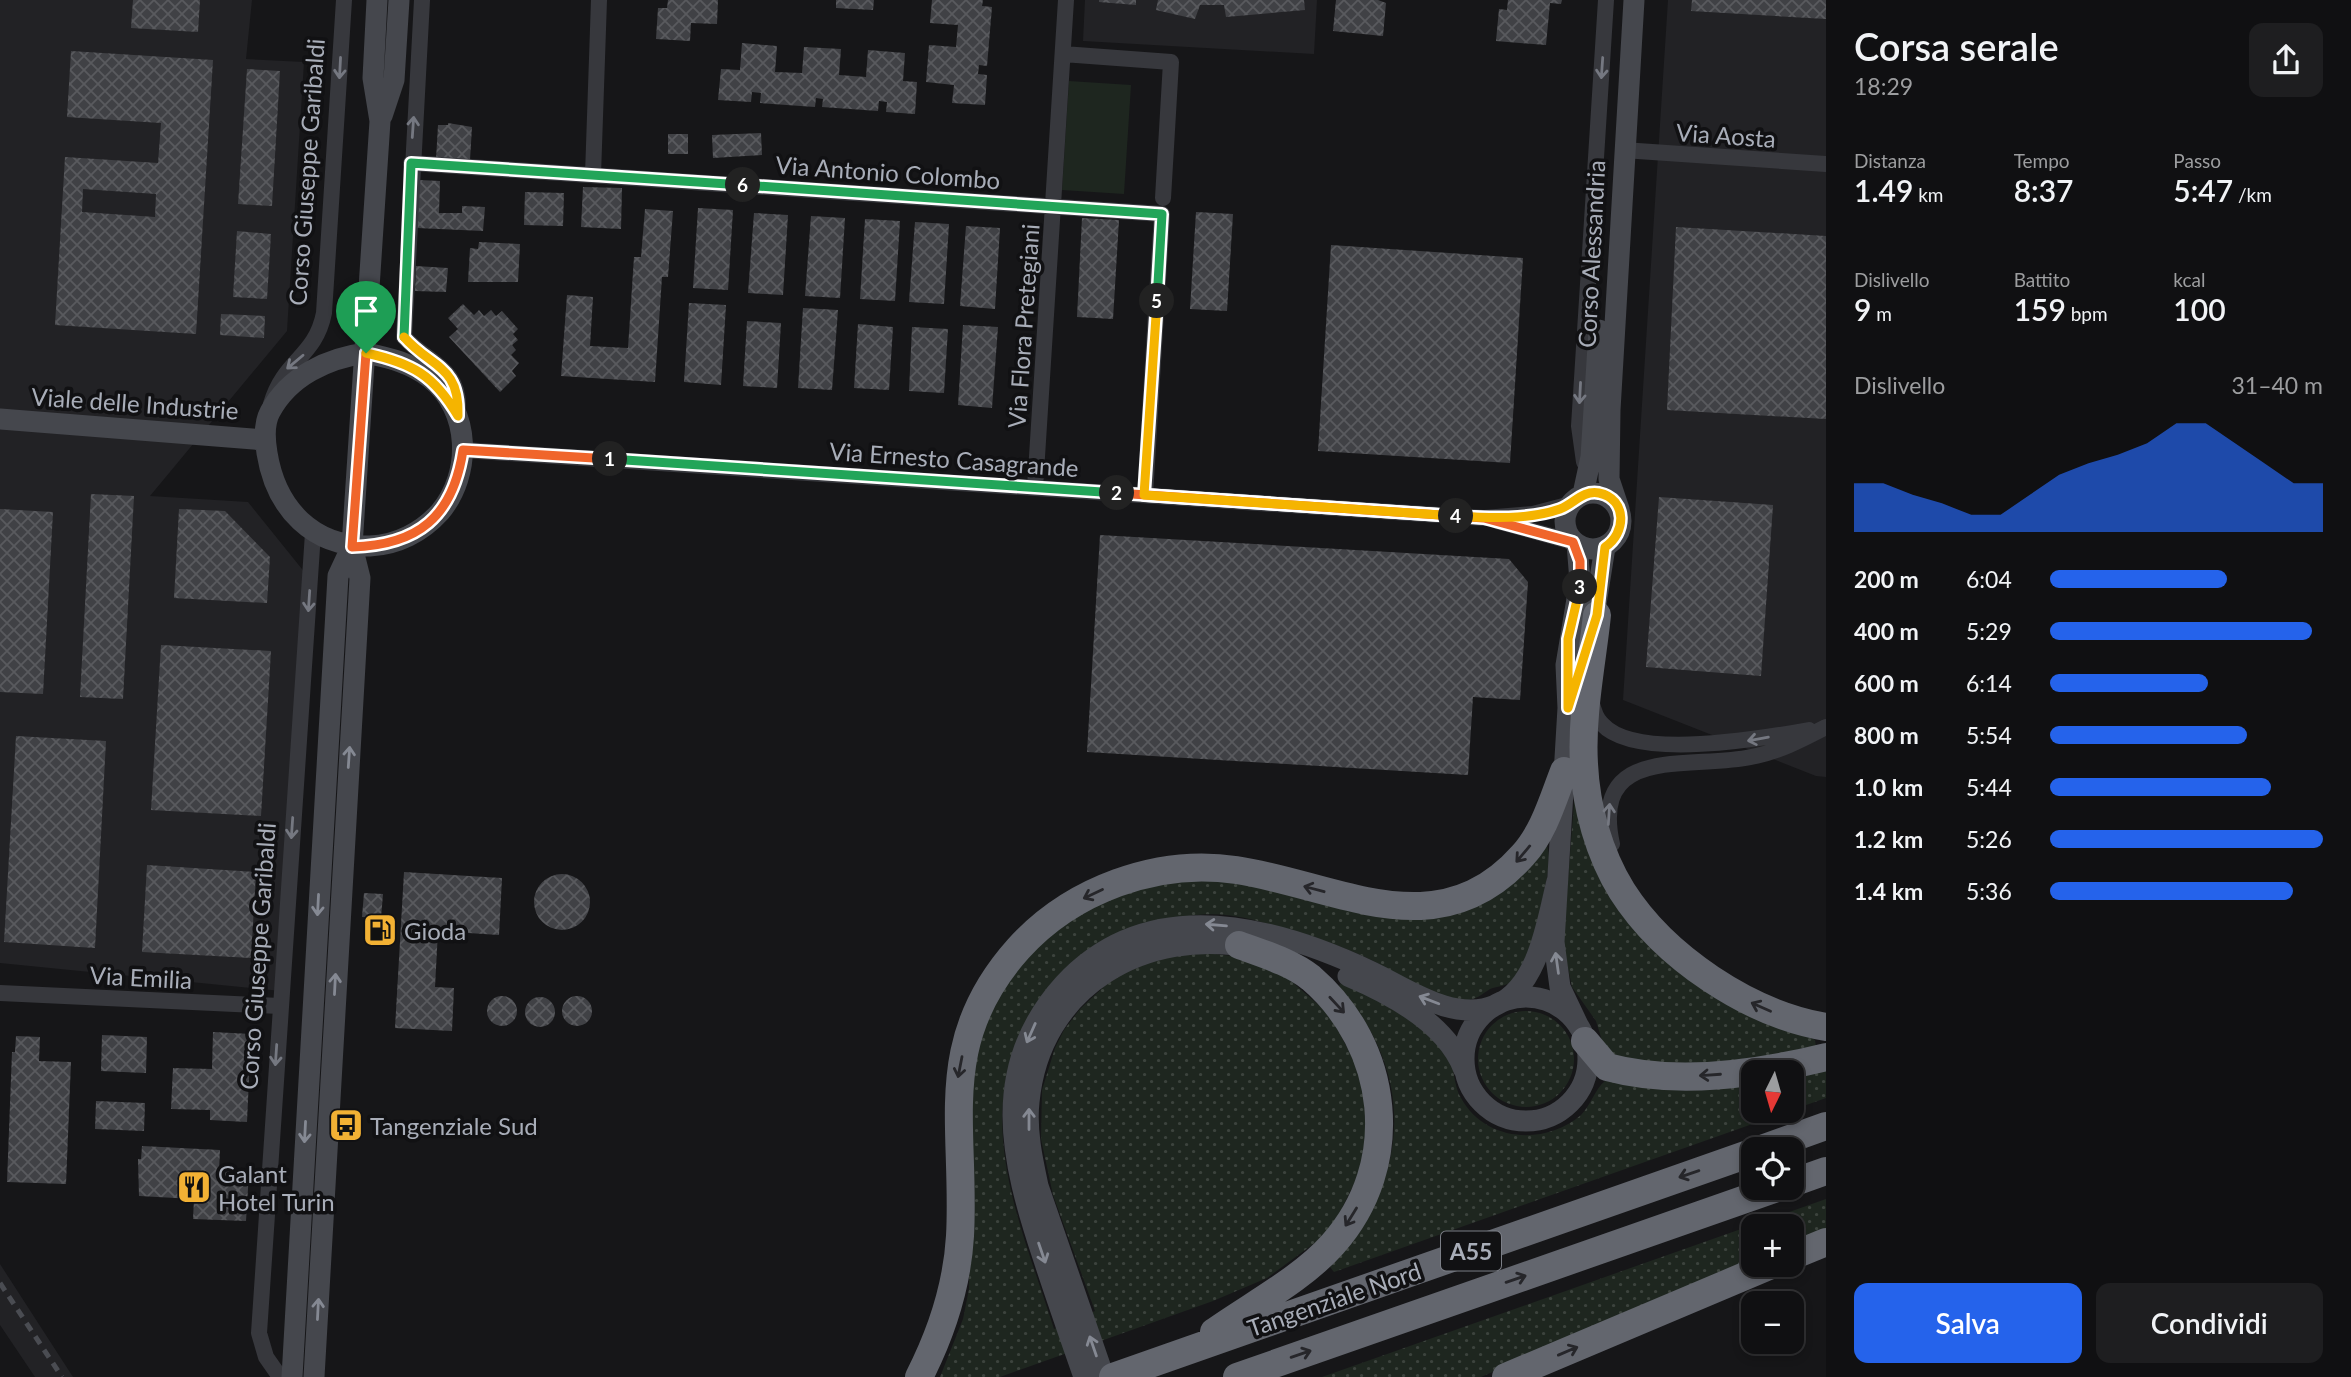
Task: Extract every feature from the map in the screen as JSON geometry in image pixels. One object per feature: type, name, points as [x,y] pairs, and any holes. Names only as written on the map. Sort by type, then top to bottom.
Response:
[{"type":"highway","points":[[1597,615],[1584,762],[1596,831],[1622,891],[1667,941],[1698,968],[1742,999],[1795,1020],[1826,1027]]},
{"type":"highway","points":[[919,1377],[949,1307],[958,1259],[956,1113],[960,1066],[979,1007],[1002,969],[1031,935],[1070,905],[1090,894],[1136,878],[1182,868],[1252,873],[1361,901],[1400,908],[1455,899],[1497,879],[1525,853],[1545,819],[1564,771]]},
{"type":"highway","points":[[1189,1350],[1296,1276],[1333,1243],[1360,1203],[1377,1155],[1378,1098],[1373,1074],[1357,1032],[1344,1011],[1309,976],[1239,945]]},
{"type":"highway","points":[[1582,1034],[1607,1067],[1647,1074],[1732,1074],[1826,1057]]},
{"type":"highway","points":[[1795,1137],[1826,1126]]},
{"type":"highway","name":"Tangenziale Nord","points":[[1113,1377],[1741,1157]]},
{"type":"highway","points":[[1804,1179],[1826,1171]]},
{"type":"highway","name":"Tangenziale Nord","points":[[1237,1377],[1743,1200]]},
{"type":"highway","points":[[1804,1251],[1826,1242]]},
{"type":"highway","points":[[1506,1377],[1743,1277]]},
{"type":"street","name":"Corso Giuseppe Garibaldi","points":[[344,0],[324,313],[320,334],[280,379],[269,413],[265,440],[270,470],[281,499],[300,523],[313,533],[352,547],[383,546],[409,537],[431,522],[448,502],[459,477],[463,450],[458,416],[459,398],[442,365],[404,337],[411,163],[422,0]]},
{"type":"street","points":[[314,1377],[360,578],[352,547],[380,121],[373,78],[377,0]]},
{"type":"street","points":[[380,121],[394,80],[400,0]]},
{"type":"street","points":[[593,175],[599,0]]},
{"type":"street","name":"Via Flora Pretegiani","points":[[1035,488],[1066,0]]},
{"type":"street","name":"Corso Alessandria","points":[[1580,491],[1579,426],[1606,0]]},
{"type":"street","points":[[1084,1377],[1073,1317],[1031,1155],[1029,1100],[1041,1055],[1050,1035],[1076,997],[1120,963],[1144,953],[1188,942],[1239,945],[1321,965],[1383,994],[1437,1030],[1458,1053],[1468,1083],[1483,1105],[1506,1118],[1533,1121],[1559,1112],[1578,1093],[1587,1068],[1582,1034],[1560,987],[1556,963],[1557,881],[1568,708],[1568,639],[1580,581],[1575,543],[1564,523],[1580,491],[1591,457],[1620,0]]},
{"type":"street","name":"Corso Alessandria","points":[[1619,509],[1609,479],[1609,410],[1634,0]]},
{"type":"street","points":[[1063,54],[1171,62],[1144,495]]},
{"type":"street","name":"Via Aosta","points":[[1623,150],[1826,164]]},
{"type":"street","name":"Via Antonio Colombo","points":[[411,163],[1053,206],[1163,206]]},
{"type":"street","name":"Corso Giuseppe Garibaldi","points":[[269,413],[285,392],[313,368],[340,356],[366,353],[400,360],[431,378],[458,416]]},
{"type":"street","name":"Viale delle Industrie","points":[[0,419],[265,440]]},
{"type":"street","name":"Via Ernesto Casagrande","points":[[463,450],[1484,518],[1533,514],[1580,491]]},
{"type":"street","points":[[1575,543],[1588,549],[1605,547],[1613,542],[1621,526],[1619,509],[1614,502],[1600,493],[1580,491]]},
{"type":"street","name":"Via Ernesto Casagrande","points":[[1484,518],[1575,543]]},
{"type":"street","name":"Corso Giuseppe Garibaldi","points":[[279,1377],[266,1357],[259,1332],[313,533]]},
{"type":"street","points":[[292,1377],[338,576],[352,547]]},
{"type":"street","points":[[1568,708],[1597,615],[1605,547]]},
{"type":"street","points":[[1590,687],[1594,713],[1601,724],[1609,731],[1633,739],[1737,743],[1826,727]]},
{"type":"street","points":[[1667,941],[1633,887],[1612,845],[1608,815],[1615,792],[1623,781],[1648,766],[1749,758],[1787,747],[1826,727]]},
{"type":"street","points":[[1464,1070],[1463,1057],[1469,1032],[1483,1013],[1521,984],[1534,960],[1557,881]]},
{"type":"street","points":[[1104,1377],[1073,1317],[1018,1181],[1013,1144],[1012,1104],[1021,1059],[1036,1021],[1052,998],[1081,968],[1139,935],[1182,926],[1221,925],[1265,934],[1328,954],[1441,1004],[1464,1009],[1496,1005],[1524,997],[1540,998],[1556,1004],[1582,1034]]},
{"type":"street","name":"Via Emilia","points":[[0,993],[279,1006]]},
{"type":"shaded area","points":[[0,0],[252,0],[246,59],[304,62],[287,331],[150,496],[248,502],[310,579],[281,991],[0,963]]},
{"type":"shaded area","points":[[1085,0],[1317,0],[1314,54],[1083,41]]},
{"type":"shaded area","points":[[1668,0],[1826,0],[1826,777],[1816,776],[1623,700]]},
{"type":"shaded area","points":[[1069,81],[1131,85],[1124,194],[1062,190]]},
{"type":"shaded area","points":[[1577,764],[1624,909],[1815,1040],[1816,1047],[1754,1060],[1741,1060],[1741,1063],[1721,1067],[1625,1063],[1604,1047],[1596,1021],[1572,987],[1563,944]]},
{"type":"shaded area","points":[[1546,843],[1549,858],[1547,877],[1534,938],[1524,965],[1512,982],[1490,989],[1473,999],[1453,999],[1427,991],[1365,957],[1311,936],[1254,920],[1217,914],[1184,917],[1134,932],[1101,946],[1063,972],[1042,995],[1025,1023],[1010,1062],[1003,1100],[1003,1138],[1008,1176],[1017,1215],[1054,1329],[1095,1311],[1053,1195],[1041,1139],[1042,1090],[1055,1048],[1064,1030],[1080,1009],[1110,981],[1128,971],[1167,956],[1207,953],[1248,958],[1290,980],[1330,1015],[1362,1076],[1367,1128],[1359,1174],[1336,1220],[1316,1242],[1267,1278],[1213,1301],[1000,1377],[940,1377],[963,1319],[969,1289],[973,1055],[1002,983],[1059,922],[1135,885],[1218,878],[1396,918]]},
{"type":"shaded area","points":[[1342,982],[1399,1011],[1426,1030],[1448,1053],[1461,1098],[1485,1124],[1500,1131],[1516,1135],[1534,1135],[1566,1125],[1581,1115],[1605,1081],[1741,1084],[1741,1124],[1752,1124],[1334,1272],[1330,1267],[1357,1234],[1376,1199],[1389,1164],[1394,1128],[1392,1092],[1382,1056],[1365,1021],[1339,986]]},
{"type":"shaded area","points":[[1517,1011],[1535,1011],[1553,1019],[1566,1032],[1574,1050],[1571,1078],[1553,1099],[1535,1107],[1517,1107],[1499,1099],[1486,1086],[1478,1068],[1478,1050],[1486,1032],[1499,1019]]},
{"type":"shaded area","points":[[1826,1070],[1826,1098],[1804,1106],[1804,1075]]},
{"type":"shaded area","points":[[1826,1199],[1826,1229],[1804,1238],[1804,1214],[1784,1214]]},
{"type":"shaded area","points":[[1741,1229],[1741,1264],[1481,1377],[1322,1377]]},
{"type":"shaded area","points":[[0,1264],[73,1377],[35,1377],[0,1325]]},
{"type":"building","points":[[133,0],[200,0],[198,32],[131,28]]},
{"type":"building","points":[[668,0],[718,0],[717,24],[691,23],[690,41],[656,39],[658,8],[667,8]]},
{"type":"building","points":[[836,0],[874,0],[873,10],[836,8]]},
{"type":"building","points":[[932,0],[983,0],[982,6],[992,7],[987,66],[979,65],[978,74],[987,75],[985,105],[952,103],[954,85],[926,82],[929,45],[956,47],[958,25],[930,23]]},
{"type":"building","points":[[1136,0],[1136,5],[1099,2]]},
{"type":"building","points":[[1158,0],[1304,0],[1305,10],[1226,17],[1224,5],[1200,5],[1195,19],[1156,10]]},
{"type":"building","points":[[1336,0],[1378,0],[1386,3],[1383,36],[1333,31]]},
{"type":"building","points":[[1508,0],[1562,0],[1561,4],[1550,3],[1546,45],[1496,41],[1499,9],[1507,10]]},
{"type":"building","points":[[1692,0],[1826,0],[1826,19],[1691,11]]},
{"type":"building","points":[[742,43],[777,46],[775,72],[802,73],[804,47],[841,49],[839,75],[866,77],[868,50],[905,53],[903,81],[917,82],[915,114],[886,112],[887,102],[879,101],[878,111],[822,107],[823,99],[816,98],[815,107],[760,103],[761,93],[752,92],[751,102],[718,100],[721,69],[740,70]]},
{"type":"building","points":[[71,51],[213,60],[196,334],[55,325],[65,157],[158,163],[161,123],[67,117]],"holes":[[[83,189],[156,194],[155,217],[82,212]]]},
{"type":"building","points":[[247,69],[280,71],[272,206],[238,204]]},
{"type":"building","points":[[448,123],[472,127],[470,160],[436,159],[438,125]]},
{"type":"building","points":[[761,133],[762,155],[713,158],[712,135]]},
{"type":"building","points":[[668,134],[688,134],[688,154],[668,154]]},
{"type":"building","points":[[419,180],[440,181],[439,213],[462,213],[462,206],[485,207],[483,231],[417,228]]},
{"type":"building","points":[[583,187],[622,188],[621,229],[581,227]]},
{"type":"building","points":[[525,192],[564,193],[563,226],[524,225]]},
{"type":"building","points":[[698,208],[733,210],[728,290],[693,288]]},
{"type":"building","points":[[645,209],[673,211],[668,277],[662,277],[655,382],[561,376],[567,295],[593,297],[590,346],[628,348],[634,257],[641,257]]},
{"type":"building","points":[[1196,212],[1233,214],[1227,311],[1190,309]]},
{"type":"building","points":[[754,213],[788,215],[783,295],[748,293]]},
{"type":"building","points":[[811,216],[845,218],[840,298],[805,296]]},
{"type":"building","points":[[1082,218],[1119,220],[1113,319],[1077,317]]},
{"type":"building","points":[[865,219],[900,221],[895,301],[860,299]]},
{"type":"building","points":[[915,222],[949,224],[944,304],[909,302]]},
{"type":"building","points":[[966,226],[1000,228],[995,309],[960,306]]},
{"type":"building","points":[[1676,227],[1826,236],[1826,419],[1667,410]]},
{"type":"building","points":[[237,231],[271,234],[267,299],[233,297]]},
{"type":"building","points":[[479,242],[520,244],[518,282],[468,282],[470,248],[478,249]]},
{"type":"building","points":[[1331,245],[1523,258],[1510,463],[1318,451]]},
{"type":"building","points":[[416,266],[448,268],[446,292],[415,291]]},
{"type":"building","points":[[689,303],[726,305],[721,385],[684,382]]},
{"type":"building","points":[[463,304],[474,315],[479,310],[484,316],[491,310],[496,316],[502,311],[518,329],[513,334],[518,340],[512,345],[516,350],[511,355],[519,363],[512,371],[516,376],[500,392],[449,337],[458,329],[448,318]]},
{"type":"building","points":[[803,308],[838,310],[832,390],[798,388]]},
{"type":"building","points":[[221,314],[265,316],[264,338],[220,335]]},
{"type":"building","points":[[747,321],[781,323],[777,388],[743,386]]},
{"type":"building","points":[[858,324],[893,327],[889,390],[854,388]]},
{"type":"building","points":[[963,325],[998,327],[992,408],[958,405]]},
{"type":"building","points":[[912,327],[948,329],[944,393],[909,391]]},
{"type":"building","points":[[91,494],[134,496],[123,699],[80,697]]},
{"type":"building","points":[[1659,497],[1773,505],[1761,676],[1646,667]]},
{"type":"building","points":[[0,509],[53,512],[43,694],[0,692]]},
{"type":"building","points":[[179,509],[225,511],[270,557],[267,603],[174,598]]},
{"type":"building","points":[[1100,535],[1509,559],[1528,582],[1520,700],[1473,697],[1468,775],[1087,752]]},
{"type":"building","points":[[161,645],[271,651],[261,816],[151,810]]},
{"type":"building","points":[[16,736],[106,741],[95,948],[4,942]]},
{"type":"building","points":[[147,865],[256,872],[251,958],[142,952]]},
{"type":"building","points":[[404,872],[502,878],[499,935],[438,931],[435,987],[454,988],[452,1031],[395,1028]]},
{"type":"building","points":[[562,874],[573,876],[582,882],[588,891],[588,913],[582,922],[573,928],[562,930],[551,928],[542,922],[536,913],[534,902],[536,891],[542,882],[551,876]]},
{"type":"building","points":[[364,893],[383,894],[381,918],[362,917]]},
{"type":"building","points":[[502,996],[508,997],[516,1005],[516,1017],[508,1025],[502,1026],[496,1025],[488,1017],[487,1011],[488,1005],[496,997]]},
{"type":"building","points":[[577,996],[588,1000],[592,1011],[588,1022],[577,1026],[566,1022],[562,1011],[566,1000]]},
{"type":"building","points":[[540,997],[551,1001],[555,1012],[551,1023],[540,1027],[529,1023],[525,1012],[529,1001]]},
{"type":"building","points":[[213,1032],[251,1034],[247,1122],[210,1120],[210,1110],[171,1109],[173,1068],[212,1069]]},
{"type":"building","points":[[102,1035],[147,1037],[146,1073],[101,1071]]},
{"type":"building","points":[[16,1036],[40,1037],[39,1061],[71,1062],[66,1184],[7,1182],[12,1052],[15,1052]]},
{"type":"building","points":[[96,1101],[145,1103],[144,1131],[95,1129]]},
{"type":"building","name":"Galant Hotel Turin","points":[[142,1146],[220,1150],[219,1171],[249,1172],[246,1221],[193,1219],[194,1199],[139,1196],[138,1159],[141,1159]]},
{"type":"railway","points":[[0,1283],[62,1377]]},
{"type":"place","name":"Gioda","points":[[380,930]]},
{"type":"place","name":"Tangenziale Sud","points":[[346,1125]]},
{"type":"place","name":"Galant Hotel Turin","points":[[194,1187]]},
{"type":"route","points":[[366,353],[352,547],[383,546],[409,537],[431,522],[448,502],[459,477],[463,450],[1484,518],[1577,544],[1580,581],[1568,639],[1568,708],[1597,615],[1605,547],[1613,542],[1621,526],[1619,509],[1614,502],[1600,493],[1583,495],[1558,510],[1484,518],[1144,495],[1162,214],[411,163],[402,319],[404,337],[411,346],[442,365],[459,398],[458,416],[446,395],[431,378],[400,360],[366,353]]}]
